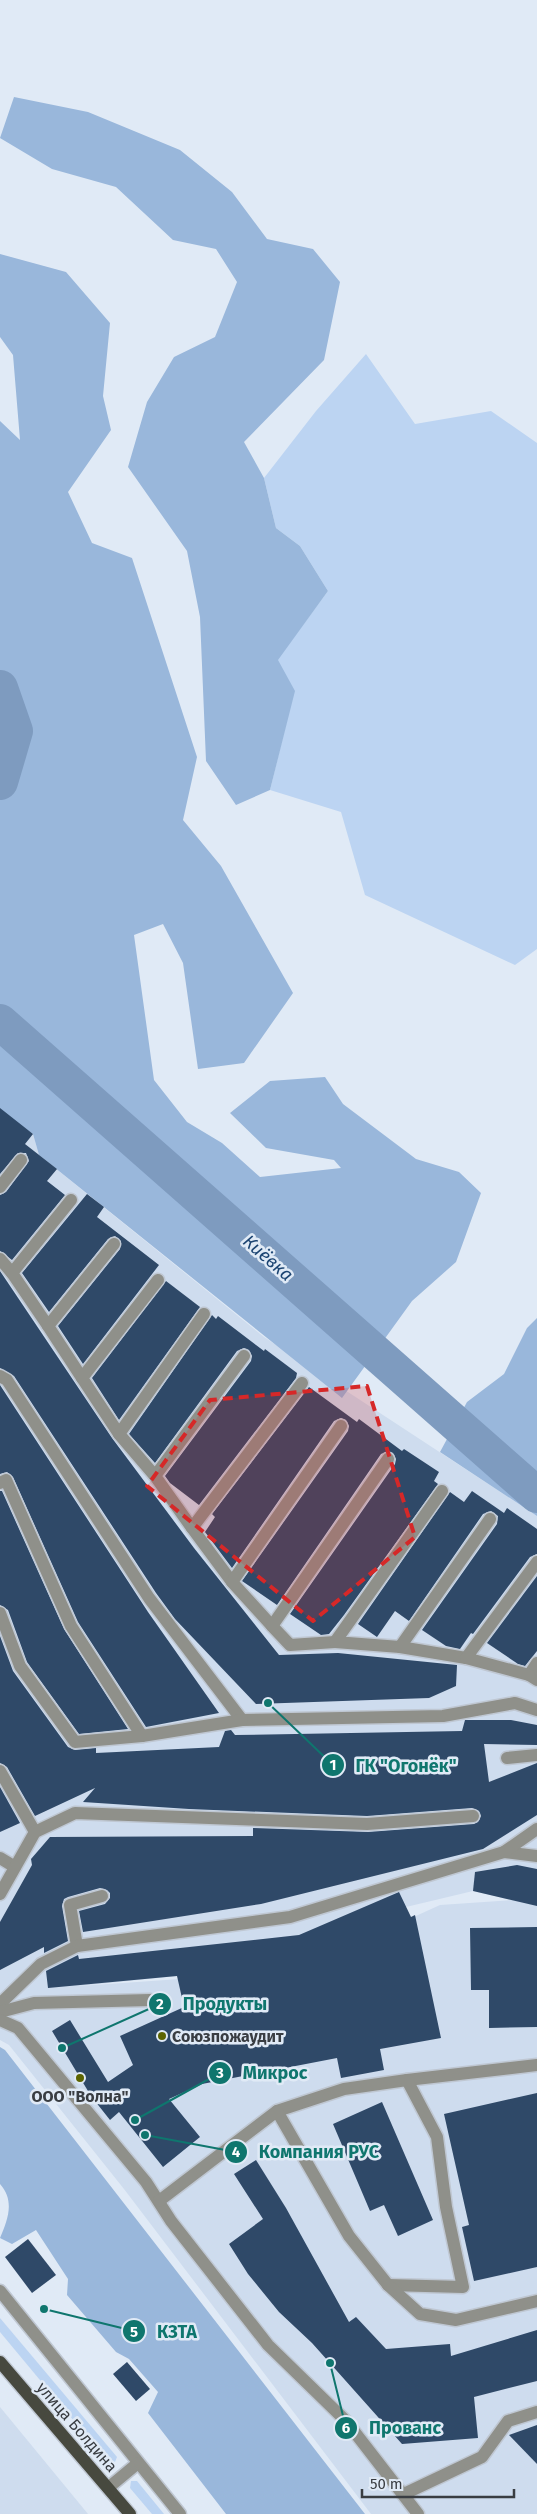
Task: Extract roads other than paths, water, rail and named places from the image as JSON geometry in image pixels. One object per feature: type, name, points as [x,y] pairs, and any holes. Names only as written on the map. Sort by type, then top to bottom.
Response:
[{"type":"main road","name":"улица Болдина","points":[[0,2362],[130,2514]]},
{"type":"lane","points":[[0,1187],[21,1160]]},
{"type":"lane","points":[[12,1273],[71,1200]]},
{"type":"lane","points":[[48,1326],[114,1244]]},
{"type":"lane","points":[[0,1259],[12,1273],[119,1434],[155,1476],[232,1582],[290,1645],[335,1642],[400,1647],[466,1658],[533,1677],[537,1663]]},
{"type":"lane","points":[[82,1378],[158,1280]]},
{"type":"lane","points":[[119,1434],[204,1314]]},
{"type":"lane","points":[[155,1476],[244,1356]]},
{"type":"lane","points":[[0,1376],[7,1380],[149,1598],[242,1720]]},
{"type":"lane","points":[[192,1528],[302,1383]]},
{"type":"lane","points":[[232,1582],[341,1426]]},
{"type":"lane","points":[[272,1626],[388,1459]]},
{"type":"lane","points":[[0,1483],[6,1480],[71,1626],[142,1736]]},
{"type":"lane","points":[[335,1642],[442,1491]]},
{"type":"lane","points":[[400,1647],[490,1519]]},
{"type":"lane","points":[[466,1658],[537,1562]]},
{"type":"lane","points":[[0,1613],[20,1666],[76,1742],[142,1736],[242,1720],[443,1716],[515,1703],[537,1710]]},
{"type":"lane","points":[[508,1758],[537,1755]]},
{"type":"lane","points":[[0,1771],[35,1832]]},
{"type":"lane","points":[[0,1894],[35,1832],[75,1813],[367,1824],[473,1816]]},
{"type":"lane","points":[[0,2004],[41,1964],[77,1946],[290,1917],[504,1852],[537,1829]]},
{"type":"lane","points":[[504,1852],[537,1856]]},
{"type":"lane","points":[[0,1858],[15,1867]]},
{"type":"lane","points":[[77,1946],[70,1905],[102,1896]]},
{"type":"lane","points":[[0,2012],[34,2003],[150,2000]]},
{"type":"lane","points":[[0,2020],[18,2028],[159,2201],[171,2220],[268,2345],[346,2421],[418,2514]]},
{"type":"lane","points":[[159,2201],[277,2111],[344,2089],[537,2065]]},
{"type":"lane","points":[[388,2285],[463,2287],[446,2207],[437,2137],[407,2080]]},
{"type":"lane","points":[[277,2111],[349,2236],[388,2285],[420,2314],[456,2320],[537,2301]]},
{"type":"lane","points":[[0,2290],[180,2514]]},
{"type":"lane","points":[[404,2494],[482,2457],[508,2421],[537,2412]]},
{"type":"lane","points":[[108,2488],[138,2463]]},
{"type":"waterway","name":"Киёвка","points":[[0,688],[15,731],[0,782]]},
{"type":"waterway","name":"Киёвка","points":[[0,1022],[537,1495]]},
{"type":"place","name":"ГК \"Огонёк\"","points":[[268,1703]]},
{"type":"place","name":"Союзпожаудит","points":[[162,2036]]},
{"type":"place","name":"Продукты","points":[[62,2048]]},
{"type":"place","name":"ООО \"Волна\"","points":[[80,2078]]},
{"type":"place","name":"Микрос","points":[[135,2120]]},
{"type":"place","name":"Компания РУС","points":[[145,2135]]},
{"type":"place","name":"КЗТА","points":[[44,2309]]},
{"type":"place","name":"Прованс","points":[[330,2363]]}]
